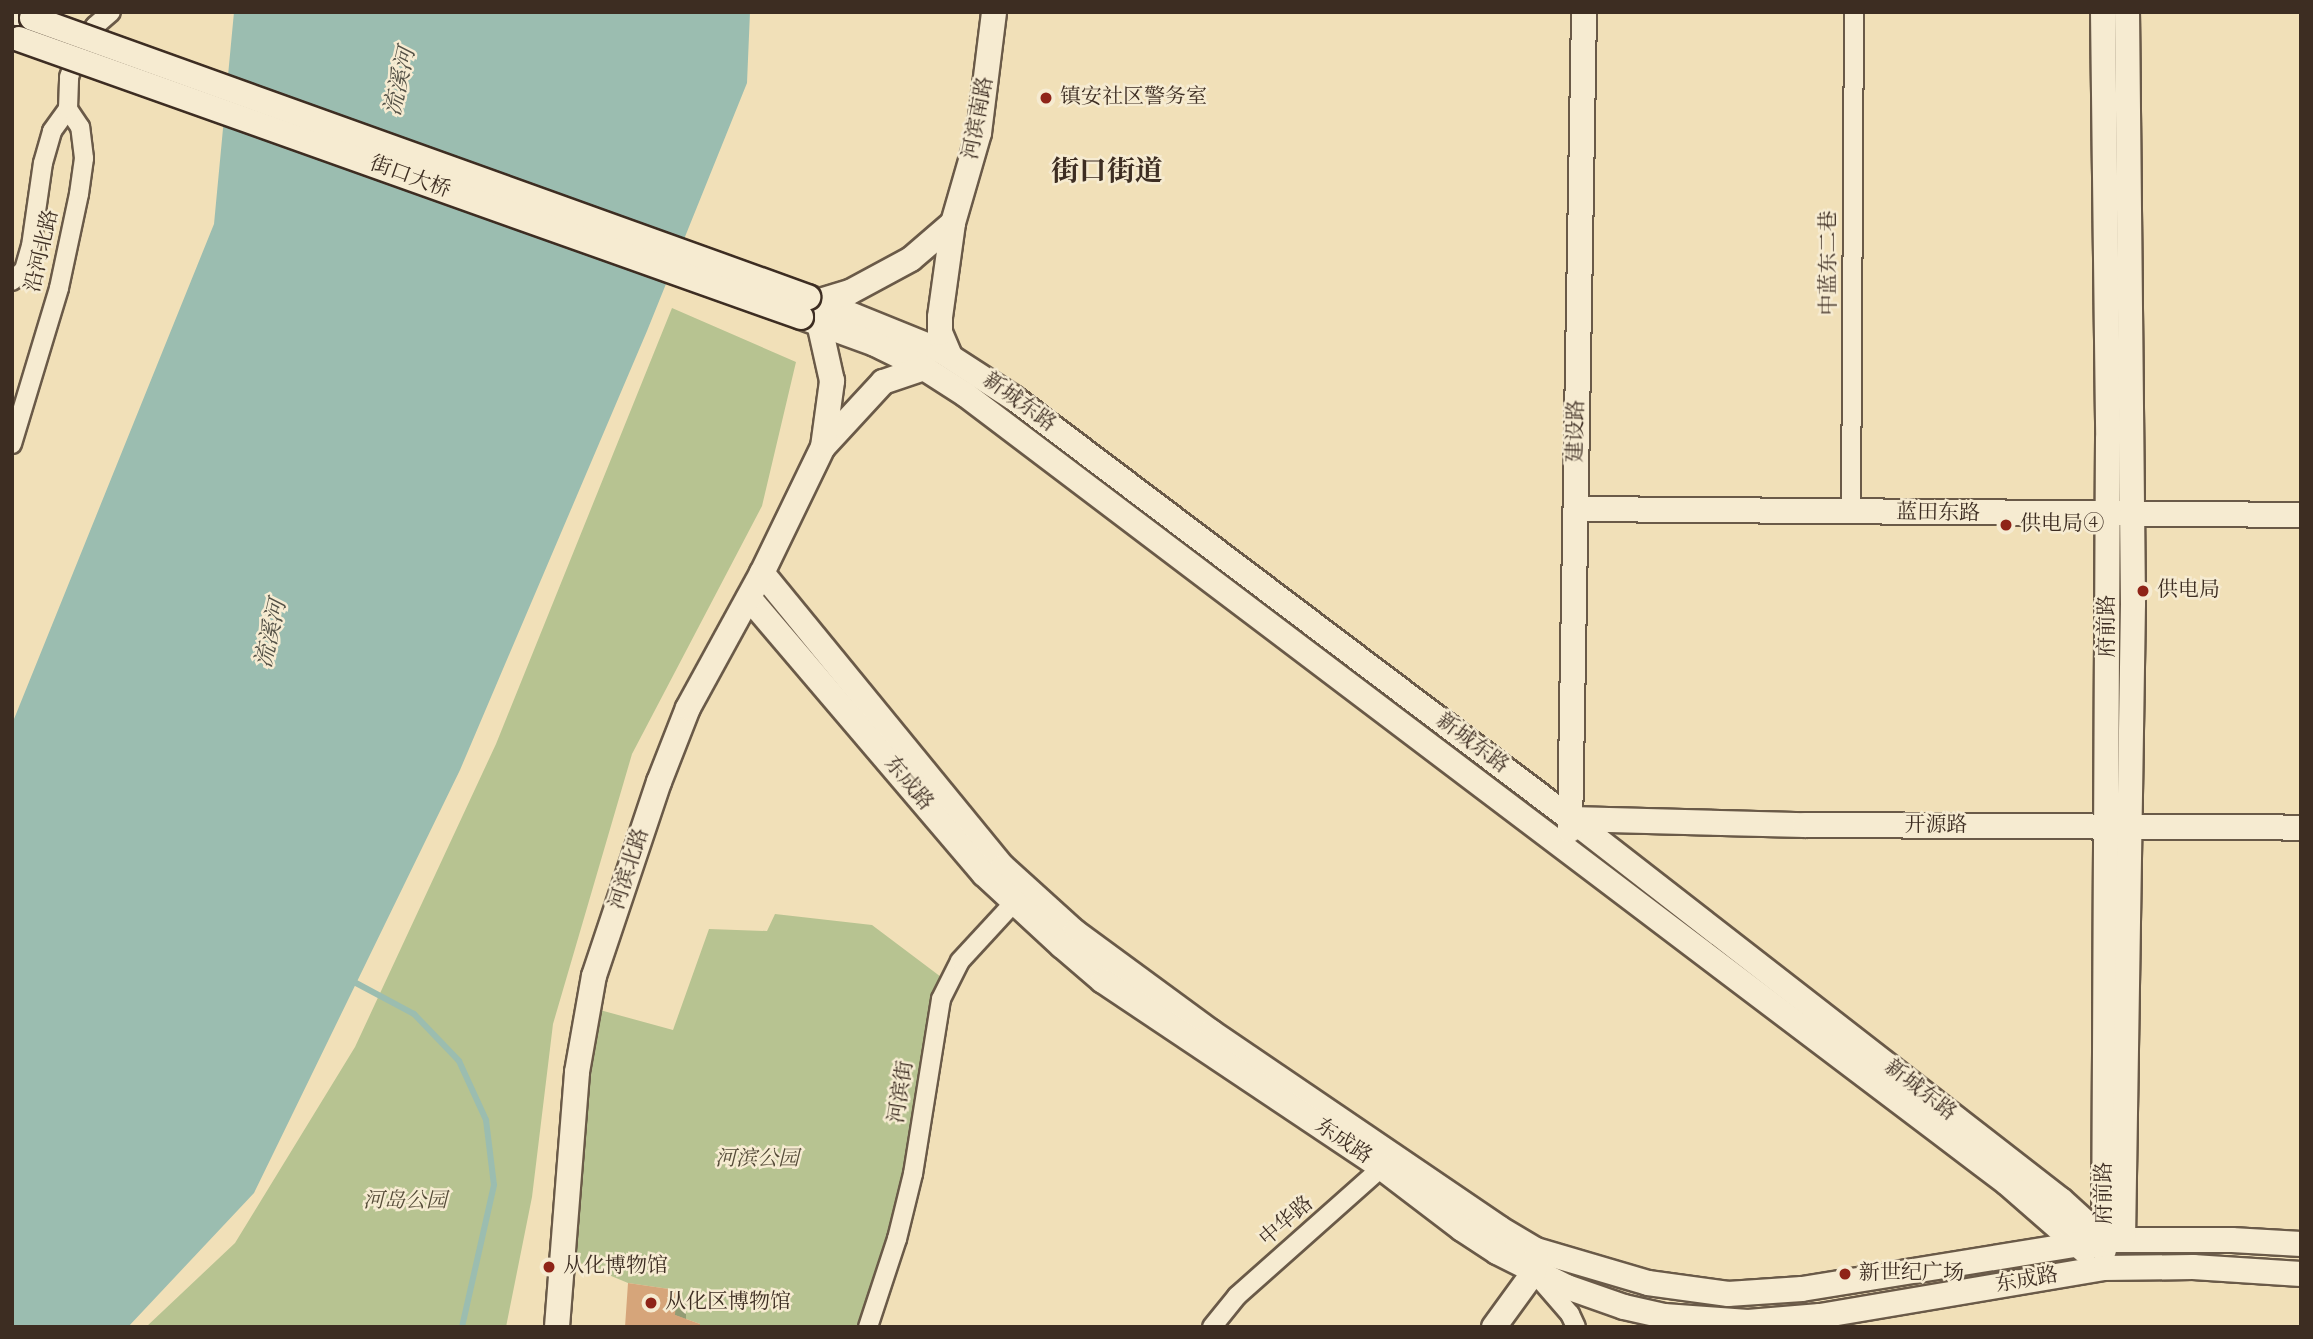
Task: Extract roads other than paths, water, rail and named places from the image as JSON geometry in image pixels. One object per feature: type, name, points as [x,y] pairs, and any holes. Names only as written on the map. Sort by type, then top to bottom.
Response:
[{"type":"street","points":[[12,281],[24,270],[31,246],[43,163],[52,131],[68,108],[69,77],[79,49],[95,26],[111,12]]},
{"type":"street","name":"河滨南路","points":[[950,356],[940,333],[953,223],[979,133],[994,12]]},
{"type":"street","name":"建设路","points":[[1568,849],[1571,819],[1584,12]]},
{"type":"street","name":"中蓝东二巷","points":[[1851,513],[1854,12]]},
{"type":"street","name":"府前路","points":[[2103,12],[2108,515],[2107,828],[2114,1240]]},
{"type":"street","name":"府前路","points":[[2114,1240],[2132,828],[2133,515],[2127,12]]},
{"type":"street","name":"街口大桥","points":[[19,27],[812,310]]},
{"type":"street","name":"沿河北路","points":[[12,444],[59,288],[78,205],[85,158],[80,127],[68,108]]},
{"type":"street","points":[[812,310],[911,259],[953,223]]},
{"type":"street","name":"新城东路","points":[[812,310],[906,334],[950,356],[1015,399],[1571,819],[2114,1240]]},
{"type":"street","name":"新城东路","points":[[812,310],[924,368],[966,395],[1996,1175],[2103,1268]]},
{"type":"street","name":"河滨北路","points":[[812,310],[832,381],[823,447]]},
{"type":"street","name":"河滨北路","points":[[557,1327],[577,1072],[594,976],[659,782],[688,708],[762,573],[823,447],[883,382],[924,368]]},
{"type":"street","name":"蓝田东路","points":[[1576,509],[2301,515]]},
{"type":"street","name":"东成路","points":[[762,573],[1003,867],[1021,896],[1103,981],[1388,1161],[1462,1229],[1535,1261],[1624,1307],[1664,1316],[1748,1322],[1820,1316],[2103,1268]]},
{"type":"street","name":"东成路","points":[[749,598],[984,874],[1021,896]]},
{"type":"street","name":"开源路","points":[[1571,819],[2107,828],[2301,828]]},
{"type":"street","name":"河滨街","points":[[867,1327],[897,1239],[912,1174],[941,999],[960,961],[980,936],[1021,896]]},
{"type":"street","name":"中华路","points":[[1212,1327],[1237,1296],[1388,1161]]},
{"type":"street","points":[[2301,1244],[2232,1240],[2114,1240],[2103,1268],[2193,1267],[2301,1273]]},
{"type":"street","name":"东成路","points":[[1535,1261],[1648,1283],[1727,1294],[1802,1289],[2077,1243],[2114,1240]]},
{"type":"street","points":[[1493,1327],[1535,1261],[1576,1327]]},
{"type":"water","name":"流溪河","points":[[234,12],[750,12],[747,83],[647,331],[460,770],[254,1193],[128,1327],[12,1327],[12,724],[214,224]]},
{"type":"waterway","points":[[356,983],[414,1014],[459,1061],[486,1120],[494,1185],[462,1327]]},
{"type":"place","name":"镇安社区警务室","points":[[1046,98]]},
{"type":"place","name":"供电局④","points":[[2006,525]]},
{"type":"place","name":"供电局","points":[[2143,591]]},
{"type":"place","name":"从化博物馆","points":[[549,1267]]},
{"type":"place","name":"新世纪广场","points":[[1845,1274]]},
{"type":"place","name":"从化区博物馆","points":[[651,1303]]},
{"type":"district","name":"街口街道","points":[[1107,173]]},
{"type":"park label","name":"河滨公园","points":[[757,1160]]},
{"type":"park label","name":"河岛公园","points":[[405,1202]]}]
